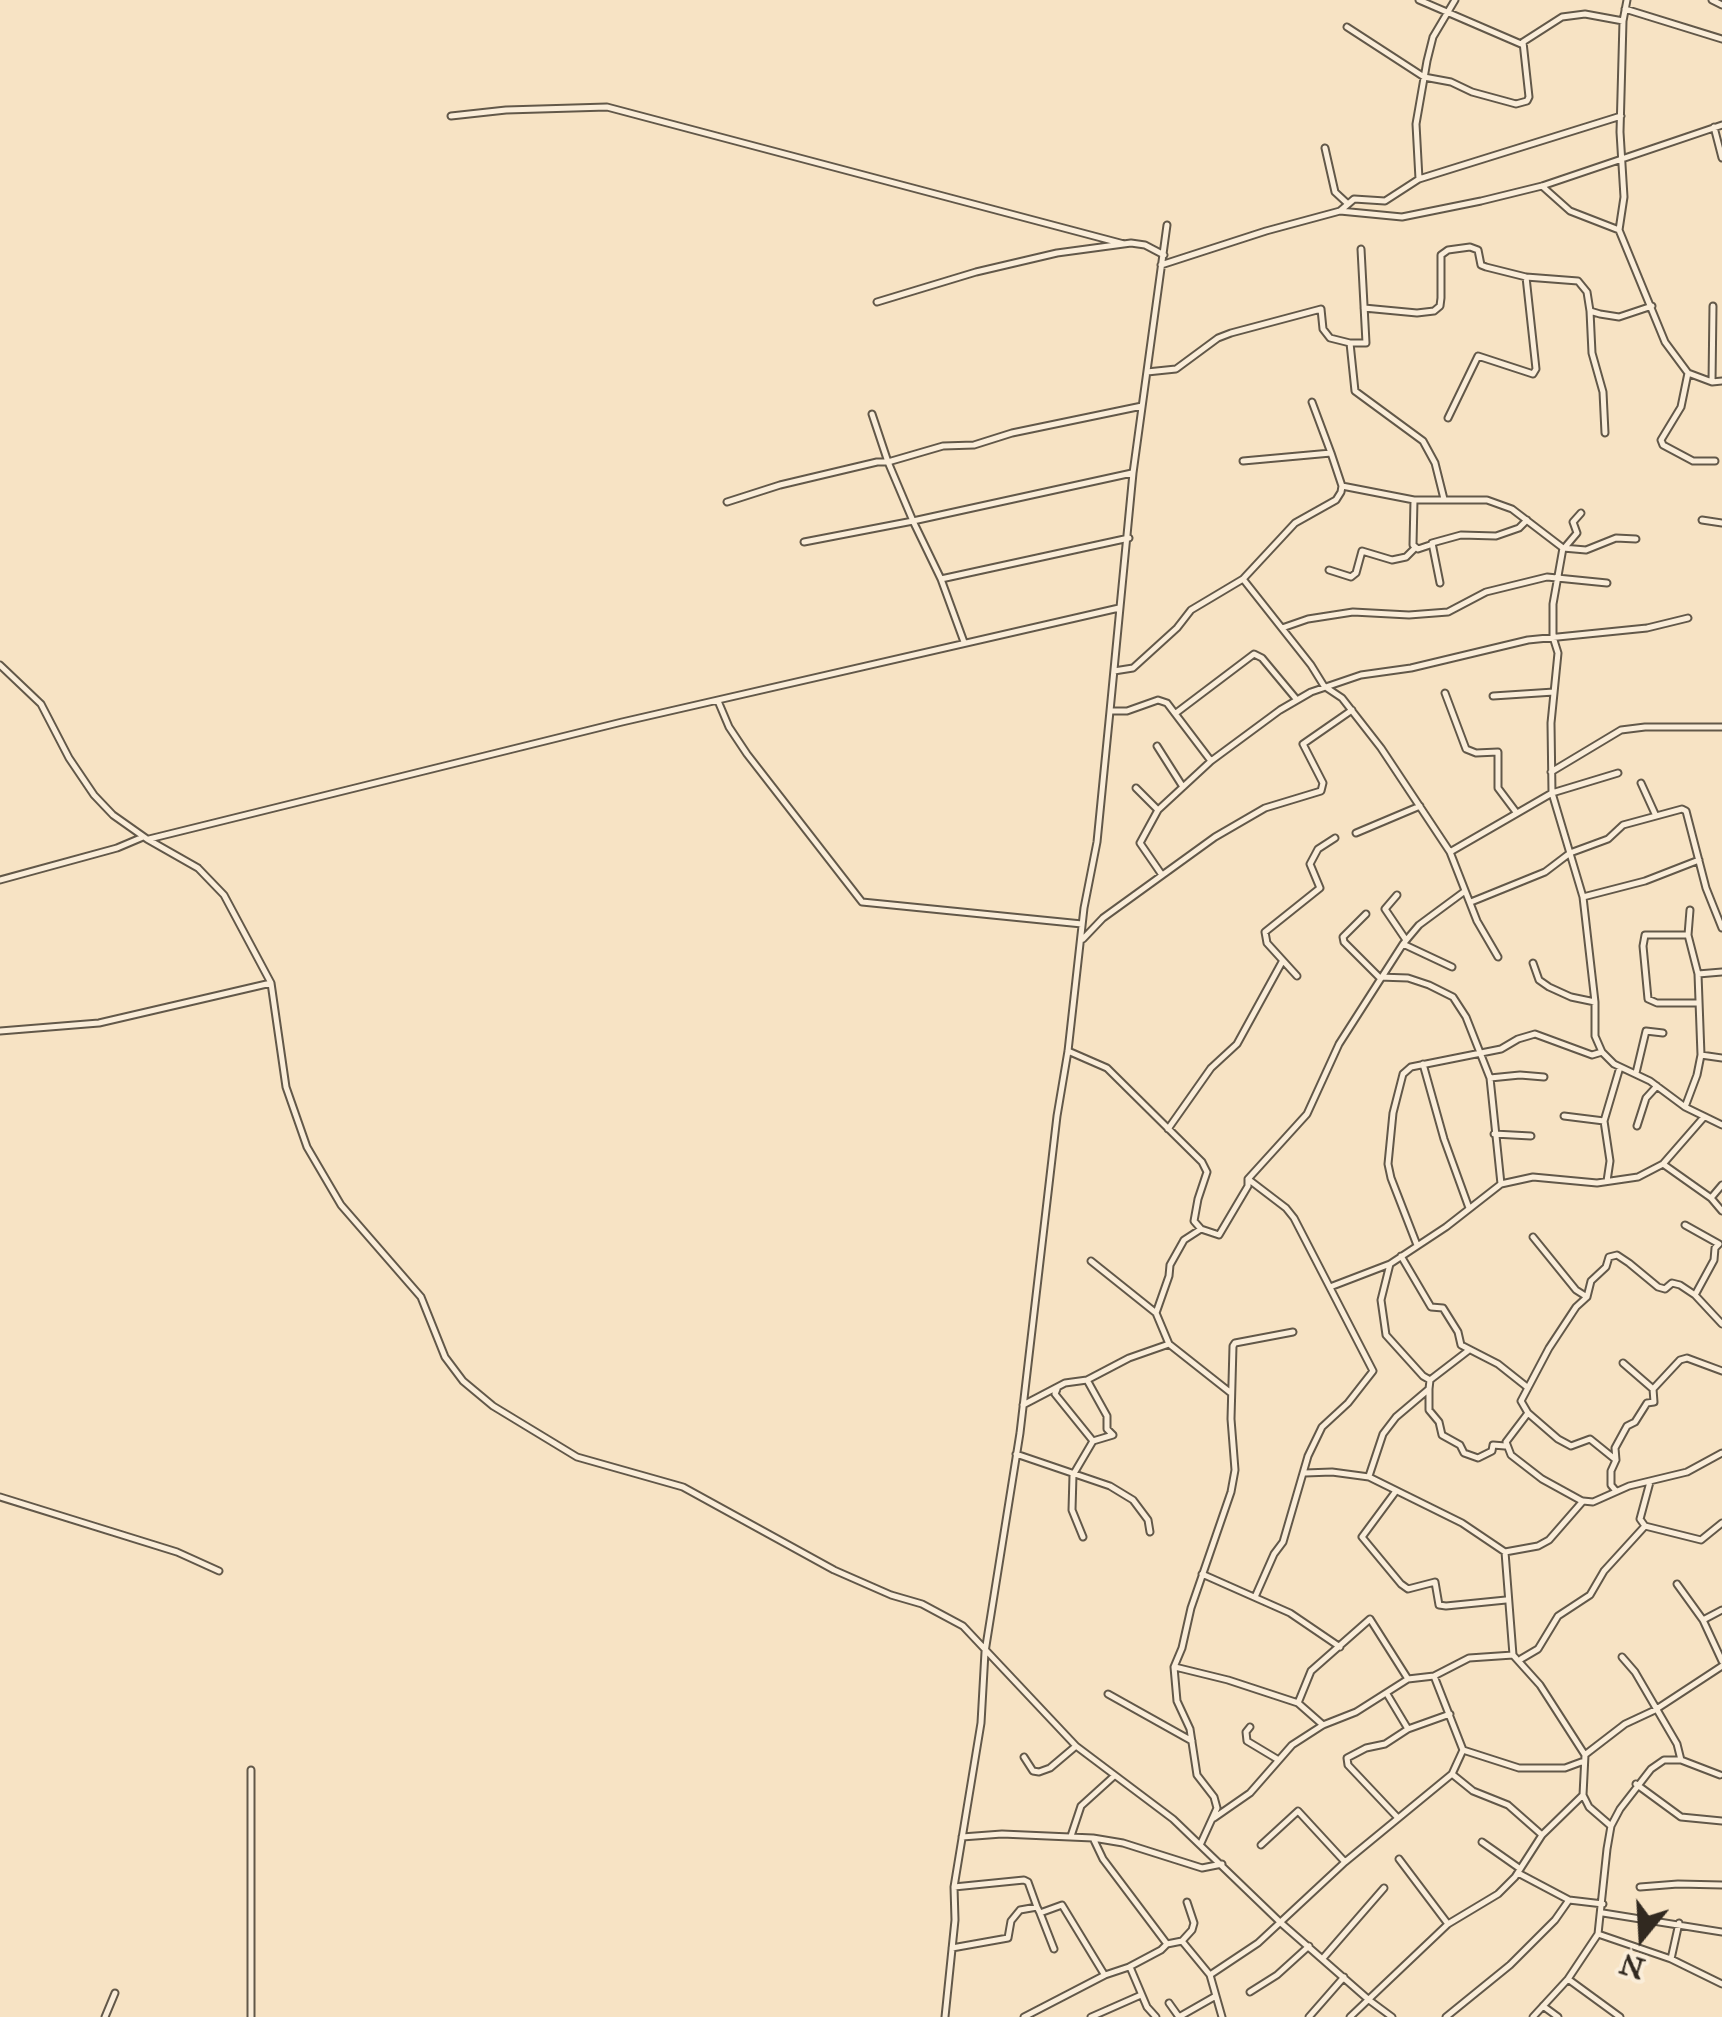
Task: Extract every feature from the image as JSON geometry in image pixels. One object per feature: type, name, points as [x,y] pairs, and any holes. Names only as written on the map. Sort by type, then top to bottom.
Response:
[{"type":"street","points":[[1419,0],[1521,44]]},
{"type":"street","points":[[1419,179],[1416,124],[1424,77],[1433,37],[1455,0]]},
{"type":"street","points":[[1627,0],[1621,116],[1624,197],[1619,230],[1665,342],[1688,374],[1722,381]]},
{"type":"street","points":[[1712,0],[1722,5]]},
{"type":"street","points":[[1625,9],[1722,39]]},
{"type":"street","points":[[1521,44],[1562,17],[1585,14],[1623,20]]},
{"type":"street","points":[[1347,27],[1424,77],[1523,104],[1528,97],[1521,44]]},
{"type":"street","points":[[451,116],[607,107],[1124,244]]},
{"type":"street","points":[[1340,212],[1358,198],[1386,201],[1419,179],[1621,116]]},
{"type":"street","points":[[1161,266],[1266,230],[1340,212],[1402,217],[1542,186],[1718,126],[1722,158]]},
{"type":"street","points":[[1325,148],[1335,192],[1348,204]]},
{"type":"street","points":[[1542,186],[1570,211],[1619,230]]},
{"type":"street","points":[[944,2017],[954,1887],[1023,1404],[1082,924],[1097,842],[1134,473],[1167,225]]},
{"type":"street","points":[[877,302],[1057,253],[1124,244],[1145,245],[1164,255]]},
{"type":"street","points":[[1364,308],[1434,311],[1442,298],[1442,255],[1448,250],[1470,247],[1478,250],[1481,264],[1526,278],[1578,281],[1587,292],[1605,433]]},
{"type":"street","points":[[1147,372],[1176,368],[1231,333],[1321,308],[1323,329],[1330,338],[1350,344],[1366,343],[1361,249]]},
{"type":"street","points":[[1448,418],[1478,356],[1533,374],[1536,369],[1526,278]]},
{"type":"street","points":[[1590,311],[1619,317],[1652,306]]},
{"type":"street","points":[[1712,382],[1713,306]]},
{"type":"street","points":[[1350,344],[1355,391],[1423,441],[1435,463],[1444,499]]},
{"type":"street","points":[[1688,374],[1682,407],[1662,444],[1693,461],[1714,461]]},
{"type":"street","points":[[1114,671],[1133,668],[1191,610],[1243,579],[1295,523],[1336,500],[1342,486],[1312,402]]},
{"type":"street","points":[[726,502],[798,480],[888,462],[943,446],[974,444],[1031,428],[1142,406]]},
{"type":"street","points":[[872,414],[888,462],[964,642]]},
{"type":"street","points":[[1243,461],[1330,453]]},
{"type":"street","points":[[804,542],[1134,473]]},
{"type":"street","points":[[1342,486],[1414,500],[1486,500],[1512,508],[1565,547],[1586,550],[1616,538],[1636,539]]},
{"type":"street","points":[[1414,500],[1415,548]]},
{"type":"street","points":[[1581,513],[1573,522],[1577,533],[1565,547],[1555,579],[1553,637],[1558,654],[1551,772],[1552,792],[1582,897],[1595,1002],[1595,1036],[1602,1052],[1620,1067],[1722,1125]]},
{"type":"street","points":[[1329,570],[1351,577],[1356,573],[1362,551],[1392,560],[1406,557],[1415,548],[1461,535],[1496,536],[1527,520]]},
{"type":"street","points":[[1702,520],[1722,523]]},
{"type":"street","points":[[941,580],[1129,538]]},
{"type":"street","points":[[1430,545],[1440,583]]},
{"type":"street","points":[[1282,628],[1308,619],[1353,612],[1448,612],[1486,592],[1542,578],[1607,583]]},
{"type":"street","points":[[1243,579],[1324,686],[1352,710],[1420,806],[1450,852],[1498,957]]},
{"type":"street","points":[[0,880],[145,838],[1119,608]]},
{"type":"street","points":[[1162,874],[1140,843],[1158,810],[1212,761],[1297,700],[1324,686],[1470,652],[1553,637],[1647,628],[1688,618]]},
{"type":"street","points":[[1176,714],[1254,654],[1262,658],[1297,700]]},
{"type":"street","points":[[0,666],[41,704],[70,758],[94,795],[113,815],[212,880],[249,938],[271,983],[286,1087],[306,1146],[341,1205],[421,1297],[446,1357],[463,1381],[493,1406],[577,1458],[683,1488],[834,1570],[942,1613],[963,1626],[1076,1746],[1201,1843],[1281,1923],[1392,2017]]},
{"type":"street","points":[[1493,696],[1554,692]]},
{"type":"street","points":[[1445,693],[1466,749],[1476,753],[1498,752],[1498,788],[1516,812]]},
{"type":"street","points":[[718,700],[746,754],[862,902],[1082,924]]},
{"type":"street","points":[[1110,711],[1158,700],[1167,703],[1212,761]]},
{"type":"street","points":[[1081,942],[1103,918],[1215,837],[1265,808],[1321,791],[1323,783],[1303,744],[1352,710]]},
{"type":"street","points":[[1551,772],[1621,730],[1722,727]]},
{"type":"street","points":[[1156,746],[1183,787]]},
{"type":"street","points":[[1450,852],[1552,792],[1618,773]]},
{"type":"street","points":[[1641,783],[1656,816]]},
{"type":"street","points":[[1136,788],[1158,810]]},
{"type":"street","points":[[1356,833],[1420,806]]},
{"type":"street","points":[[1471,902],[1545,872],[1570,853],[1600,843],[1623,825],[1684,809],[1722,928]]},
{"type":"street","points":[[1297,976],[1267,943],[1265,932],[1320,888],[1310,864],[1318,849],[1335,838]]},
{"type":"street","points":[[1582,897],[1645,881],[1699,860]]},
{"type":"street","points":[[1068,1051],[1106,1068],[1207,1168],[1194,1222],[1219,1235],[1248,1186],[1248,1179],[1307,1114],[1338,1044],[1404,942],[1419,925],[1465,891]]},
{"type":"street","points":[[1397,895],[1385,909],[1404,942],[1452,966]]},
{"type":"street","points":[[1685,1107],[1698,1075],[1701,1055],[1698,974],[1688,935],[1690,910]]},
{"type":"street","points":[[1366,914],[1342,940],[1379,978],[1408,978],[1453,997],[1490,1078],[1501,1184]]},
{"type":"street","points":[[1688,935],[1646,935],[1643,946],[1648,999],[1657,1003],[1700,1003]]},
{"type":"street","points":[[1168,1129],[1211,1068],[1237,1044],[1282,962]]},
{"type":"street","points":[[1533,963],[1539,980],[1549,987],[1595,1002]]},
{"type":"street","points":[[1698,974],[1722,972]]},
{"type":"street","points":[[0,1031],[98,1023],[271,983]]},
{"type":"street","points":[[1636,1073],[1646,1031],[1663,1033]]},
{"type":"street","points":[[1418,1245],[1388,1164],[1400,1080],[1411,1067],[1501,1049],[1534,1034],[1592,1056],[1602,1052]]},
{"type":"street","points":[[1701,1055],[1722,1058]]},
{"type":"street","points":[[1423,1064],[1444,1139],[1470,1208]]},
{"type":"street","points":[[1607,1181],[1610,1161],[1604,1121],[1620,1067]]},
{"type":"street","points":[[1490,1078],[1544,1077]]},
{"type":"street","points":[[1638,1126],[1649,1091],[1657,1086]]},
{"type":"street","points":[[1564,1116],[1604,1121]]},
{"type":"street","points":[[1330,1286],[1390,1264],[1501,1184],[1533,1177],[1607,1181],[1638,1177],[1664,1164],[1704,1118]]},
{"type":"street","points":[[1494,1134],[1531,1136]]},
{"type":"street","points":[[1664,1164],[1710,1198],[1722,1212]]},
{"type":"street","points":[[1248,1179],[1286,1208],[1373,1370],[1348,1403],[1322,1427],[1283,1542],[1255,1596]]},
{"type":"street","points":[[1710,1198],[1722,1185]]},
{"type":"street","points":[[1686,1225],[1719,1244],[1695,1295]]},
{"type":"street","points":[[1156,1314],[1170,1266],[1184,1240],[1201,1229]]},
{"type":"street","points":[[1533,1237],[1587,1298]]},
{"type":"street","points":[[1616,1460],[1590,1440],[1571,1446],[1528,1413],[1521,1401],[1576,1307],[1587,1298],[1591,1281],[1612,1254],[1641,1271],[1658,1288],[1672,1283],[1695,1295],[1722,1324]]},
{"type":"street","points":[[1401,1256],[1432,1306],[1443,1308],[1462,1345],[1498,1364],[1526,1387]]},
{"type":"street","points":[[1091,1261],[1156,1314],[1169,1344],[1231,1393]]},
{"type":"street","points":[[1390,1264],[1381,1300],[1386,1335],[1430,1380]]},
{"type":"street","points":[[1201,1843],[1217,1808],[1198,1775],[1190,1729],[1177,1701],[1174,1667],[1235,1470],[1231,1393],[1235,1343],[1293,1332]]},
{"type":"street","points":[[1023,1404],[1066,1382],[1087,1380],[1128,1358],[1169,1344]]},
{"type":"street","points":[[1468,1350],[1430,1380],[1429,1410],[1439,1422],[1442,1435],[1460,1445],[1464,1454],[1478,1458],[1492,1452],[1493,1445],[1506,1446]]},
{"type":"street","points":[[1653,1388],[1680,1360],[1687,1358],[1722,1371]]},
{"type":"street","points":[[1616,1490],[1611,1486],[1611,1471],[1620,1436],[1635,1422],[1646,1403],[1654,1402],[1653,1388],[1623,1362]]},
{"type":"street","points":[[1083,1537],[1072,1510],[1073,1475],[1093,1442],[1113,1435],[1087,1380]]},
{"type":"street","points":[[1057,1389],[1054,1394],[1093,1442]]},
{"type":"street","points":[[1369,1476],[1383,1434],[1396,1417],[1429,1389]]},
{"type":"street","points":[[1528,1413],[1509,1436],[1506,1446],[1511,1455],[1531,1472],[1583,1502],[1688,1472],[1722,1453]]},
{"type":"street","points":[[1016,1454],[1098,1480],[1132,1500],[1148,1520],[1150,1532]]},
{"type":"street","points":[[1305,1473],[1369,1476],[1462,1524],[1505,1552],[1549,1540],[1583,1502]]},
{"type":"street","points":[[1650,1482],[1640,1519],[1645,1526],[1701,1540],[1722,1522]]},
{"type":"street","points":[[1396,1491],[1362,1537],[1401,1584],[1408,1590],[1435,1582],[1439,1605],[1507,1600]]},
{"type":"street","points":[[0,1497],[176,1552],[219,1571]]},
{"type":"street","points":[[1520,1659],[1538,1648],[1558,1616],[1590,1595],[1616,1556],[1645,1526]]},
{"type":"street","points":[[1505,1552],[1514,1655]]},
{"type":"street","points":[[1202,1574],[1290,1613],[1340,1646]]},
{"type":"street","points":[[1463,1750],[1520,1768],[1564,1768],[1585,1758],[1625,1724],[1655,1710],[1722,1664],[1704,1620],[1677,1584]]},
{"type":"street","points":[[1704,1620],[1722,1610]]},
{"type":"street","points":[[1298,1704],[1310,1670],[1370,1619],[1408,1679]]},
{"type":"street","points":[[1214,1818],[1250,1793],[1278,1759],[1323,1725],[1356,1712],[1408,1679],[1434,1676],[1469,1658],[1514,1655],[1585,1758],[1583,1794],[1589,1808],[1611,1826]]},
{"type":"street","points":[[1622,1657],[1677,1744],[1680,1760]]},
{"type":"street","points":[[1174,1667],[1298,1704],[1323,1725]]},
{"type":"street","points":[[1210,1975],[1281,1923],[1345,1862],[1452,1774],[1463,1750],[1434,1676]]},
{"type":"street","points":[[1386,1692],[1408,1730]]},
{"type":"street","points":[[1108,1694],[1192,1741]]},
{"type":"street","points":[[1398,1818],[1346,1761],[1366,1748],[1385,1744],[1408,1730],[1450,1714]]},
{"type":"street","points":[[1250,1727],[1247,1741],[1278,1759]]},
{"type":"street","points":[[1024,1757],[1039,1772],[1050,1768],[1076,1746]]},
{"type":"street","points":[[1533,2017],[1568,1979],[1598,1934],[1611,1826],[1636,1784],[1664,1760],[1680,1760],[1720,1775]]},
{"type":"street","points":[[251,1770],[251,2017]]},
{"type":"street","points":[[1452,1774],[1474,1792],[1508,1805],[1542,1836]]},
{"type":"street","points":[[1071,1836],[1081,1806],[1113,1777]]},
{"type":"street","points":[[1636,1784],[1681,1817],[1722,1820]]},
{"type":"street","points":[[1350,2017],[1448,1924],[1498,1894],[1542,1836],[1583,1794]]},
{"type":"street","points":[[1261,1845],[1298,1811],[1345,1862]]},
{"type":"street","points":[[962,1837],[1093,1838],[1123,1843],[1202,1868],[1222,1864]]},
{"type":"street","points":[[1093,1838],[1103,1858],[1167,1944]]},
{"type":"street","points":[[1482,1842],[1518,1870],[1569,1900],[1603,1904]]},
{"type":"street","points":[[1399,1859],[1448,1924]]},
{"type":"street","points":[[954,1887],[1024,1880],[1030,1886],[1054,1949]]},
{"type":"street","points":[[1640,1888],[1722,1885]]},
{"type":"street","points":[[1323,1958],[1384,1888]]},
{"type":"street","points":[[1446,2017],[1510,1966],[1569,1900]]},
{"type":"street","points":[[1024,2017],[1182,1940],[1194,1923],[1187,1902]]},
{"type":"street","points":[[952,1948],[1008,1938],[1010,1920],[1016,1912],[1062,1906],[1105,1975]]},
{"type":"street","points":[[1603,1914],[1722,1932]]},
{"type":"street","points":[[1671,1959],[1679,1923]]},
{"type":"street","points":[[1598,1934],[1722,1981]]},
{"type":"street","points":[[1182,1940],[1210,1975],[1222,2017]]},
{"type":"street","points":[[1250,1992],[1308,1946]]},
{"type":"street","points":[[1130,1967],[1141,1995],[1156,2017]]},
{"type":"street","points":[[1310,2017],[1344,1976]]},
{"type":"street","points":[[1568,1979],[1620,2017]]},
{"type":"street","points":[[104,2017],[115,1994]]},
{"type":"street","points":[[1091,2017],[1141,1995]]},
{"type":"street","points":[[1169,2003],[1179,2017],[1214,1998]]},
{"type":"street","points":[[1543,2006],[1558,2017]]}]
